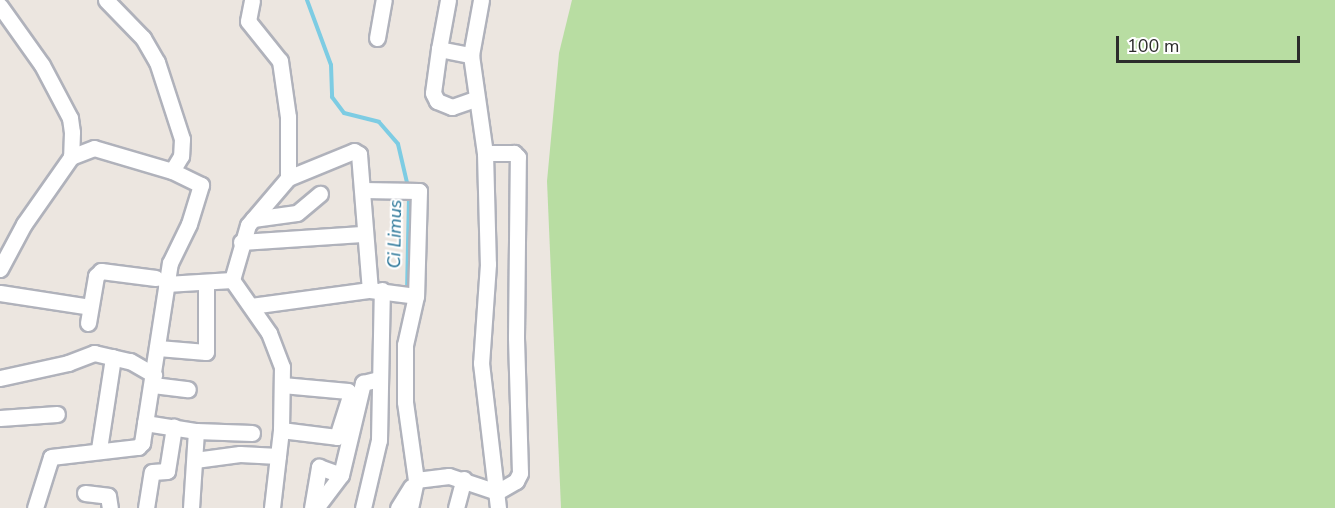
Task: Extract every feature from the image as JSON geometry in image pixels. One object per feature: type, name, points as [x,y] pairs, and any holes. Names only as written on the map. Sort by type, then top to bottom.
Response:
[{"type":"street","points":[[106,0],[143,38],[157,62],[182,139],[182,156],[172,171]]},
{"type":"street","points":[[252,0],[248,21],[280,61],[288,117],[288,178]]},
{"type":"street","points":[[377,38],[384,0]]},
{"type":"street","points":[[448,0],[433,93],[436,101],[452,107],[475,99]]},
{"type":"street","points":[[481,0],[471,55],[475,99],[485,153],[488,264],[481,363],[498,508]]},
{"type":"street","points":[[0,6],[42,65],[70,118],[71,157]]},
{"type":"street","points":[[439,49],[471,55]]},
{"type":"street","points":[[0,269],[24,224],[71,157],[94,148],[172,171],[201,185],[161,281],[154,380],[138,447],[99,449],[51,457],[35,508]]},
{"type":"street","points":[[272,508],[281,430],[282,385],[279,358],[251,306],[232,280],[241,242],[253,219],[288,178],[357,151],[363,190],[362,234]]},
{"type":"street","points":[[485,153],[514,153],[518,157],[516,337],[520,473],[516,481],[497,492]]},
{"type":"street","points":[[363,190],[419,191],[416,296],[405,345],[405,402],[416,480],[410,508]]},
{"type":"street","points":[[253,219],[297,213],[320,194]]},
{"type":"street","points":[[241,242],[362,234],[367,238],[376,290],[379,440],[363,508]]},
{"type":"street","points":[[0,293],[89,315],[96,276],[101,271],[161,281],[206,284],[232,280]]},
{"type":"street","points":[[158,348],[206,352],[206,284]]},
{"type":"street","points":[[251,306],[376,290],[416,296]]},
{"type":"street","points":[[0,378],[68,363],[87,353],[113,357],[154,380],[188,389]]},
{"type":"street","points":[[99,449],[113,357]]},
{"type":"street","points":[[314,508],[341,475],[363,383],[379,379]]},
{"type":"street","points":[[281,430],[335,438],[339,435],[350,396],[348,391],[282,385]]},
{"type":"street","points":[[0,418],[57,414]]},
{"type":"street","points":[[145,423],[196,431],[252,434]]},
{"type":"street","points":[[146,508],[152,472],[167,471],[174,427]]},
{"type":"street","points":[[191,508],[196,431]]},
{"type":"street","points":[[195,460],[240,454],[278,456]]},
{"type":"street","points":[[314,508],[319,467],[341,475]]},
{"type":"street","points":[[416,480],[449,476],[464,479],[497,492]]},
{"type":"street","points":[[456,508],[464,479]]},
{"type":"street","points":[[398,508],[416,480]]},
{"type":"street","points":[[85,493],[110,497],[110,508]]},
{"type":"green space","points":[[572,0],[1335,0],[1335,508],[561,508],[547,181],[559,53]]},
{"type":"waterway","name":"Ci Limus","points":[[307,0],[331,65],[332,97],[344,113],[379,122],[398,144],[408,187]]},
{"type":"waterway","name":"Ci Limus","points":[[407,292],[409,194]]}]
